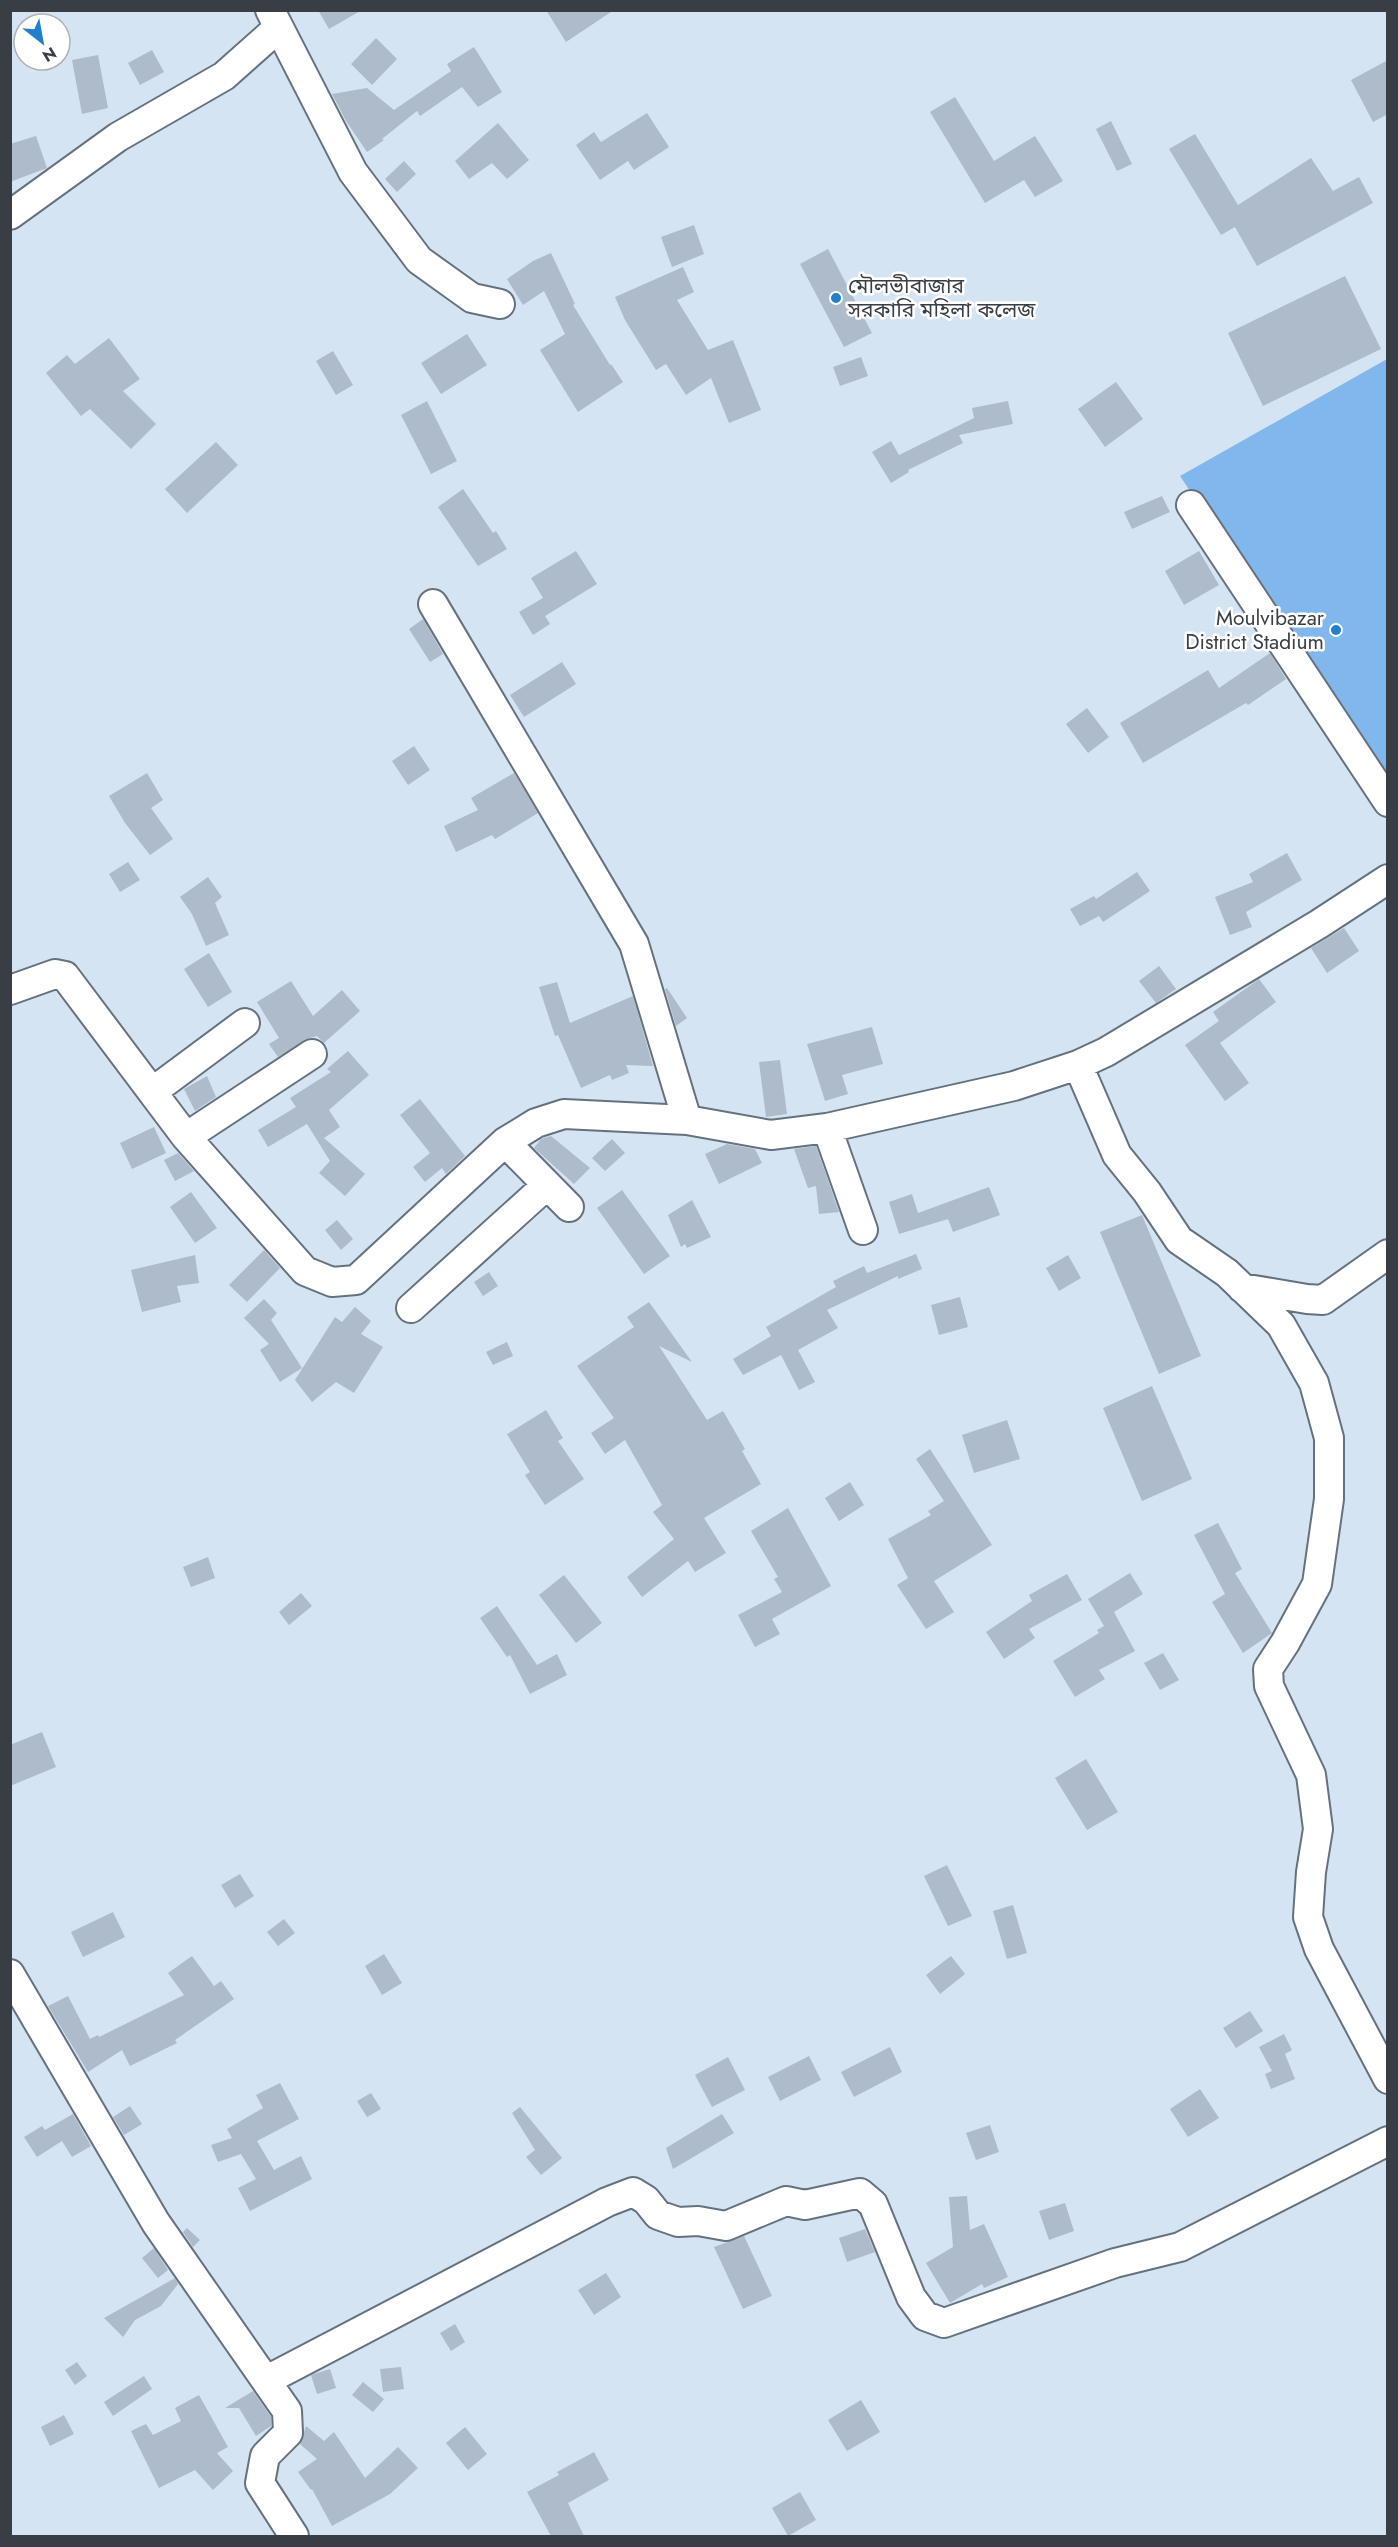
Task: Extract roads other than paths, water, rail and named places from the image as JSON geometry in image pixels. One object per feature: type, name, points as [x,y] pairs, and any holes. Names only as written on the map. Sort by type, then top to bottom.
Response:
[{"type":"street","points":[[10,215],[118,137],[224,76],[274,19],[353,172],[419,260],[472,298],[500,304]]},
{"type":"street","points":[[1191,505],[1388,802]]},
{"type":"street","points":[[433,604],[634,944],[687,1120]]},
{"type":"street","points":[[10,990],[55,974],[65,976],[186,1137],[305,1271],[332,1282],[356,1280],[505,1142],[536,1123],[564,1114],[687,1120],[771,1135],[827,1128],[1014,1086],[1078,1065],[1106,1052],[1388,879]]},
{"type":"street","points":[[152,1092],[245,1023]]},
{"type":"street","points":[[186,1137],[312,1054]]},
{"type":"street","points":[[1078,1065],[1117,1155],[1147,1192],[1179,1240],[1227,1273],[1281,1325],[1314,1383],[1329,1438],[1329,1499],[1317,1584],[1285,1643],[1268,1668],[1269,1686],[1311,1775],[1318,1829],[1311,1872],[1308,1917],[1319,1949],[1388,2079]]},
{"type":"street","points":[[827,1128],[862,1230]]},
{"type":"street","points":[[505,1142],[568,1207]]},
{"type":"street","points":[[411,1308],[547,1185]]},
{"type":"street","points":[[1242,1288],[1307,1299],[1323,1299],[1388,1254]]},
{"type":"street","points":[[10,1974],[156,2223],[287,2411],[288,2433],[265,2456],[260,2483],[294,2536]]},
{"type":"street","points":[[267,2380],[608,2202],[633,2192],[646,2200],[658,2215],[678,2222],[698,2221],[726,2226],[786,2201],[805,2205],[860,2193],[873,2204],[911,2297],[925,2316],[944,2323],[1115,2262],[1180,2247],[1388,2141]]},
{"type":"place","name":"মৌলভীবাজার সরকারি মহিলা কলেজ","points":[[836,298]]},
{"type":"place","name":"Moulvibazar District Stadium","points":[[1336,630]]}]
